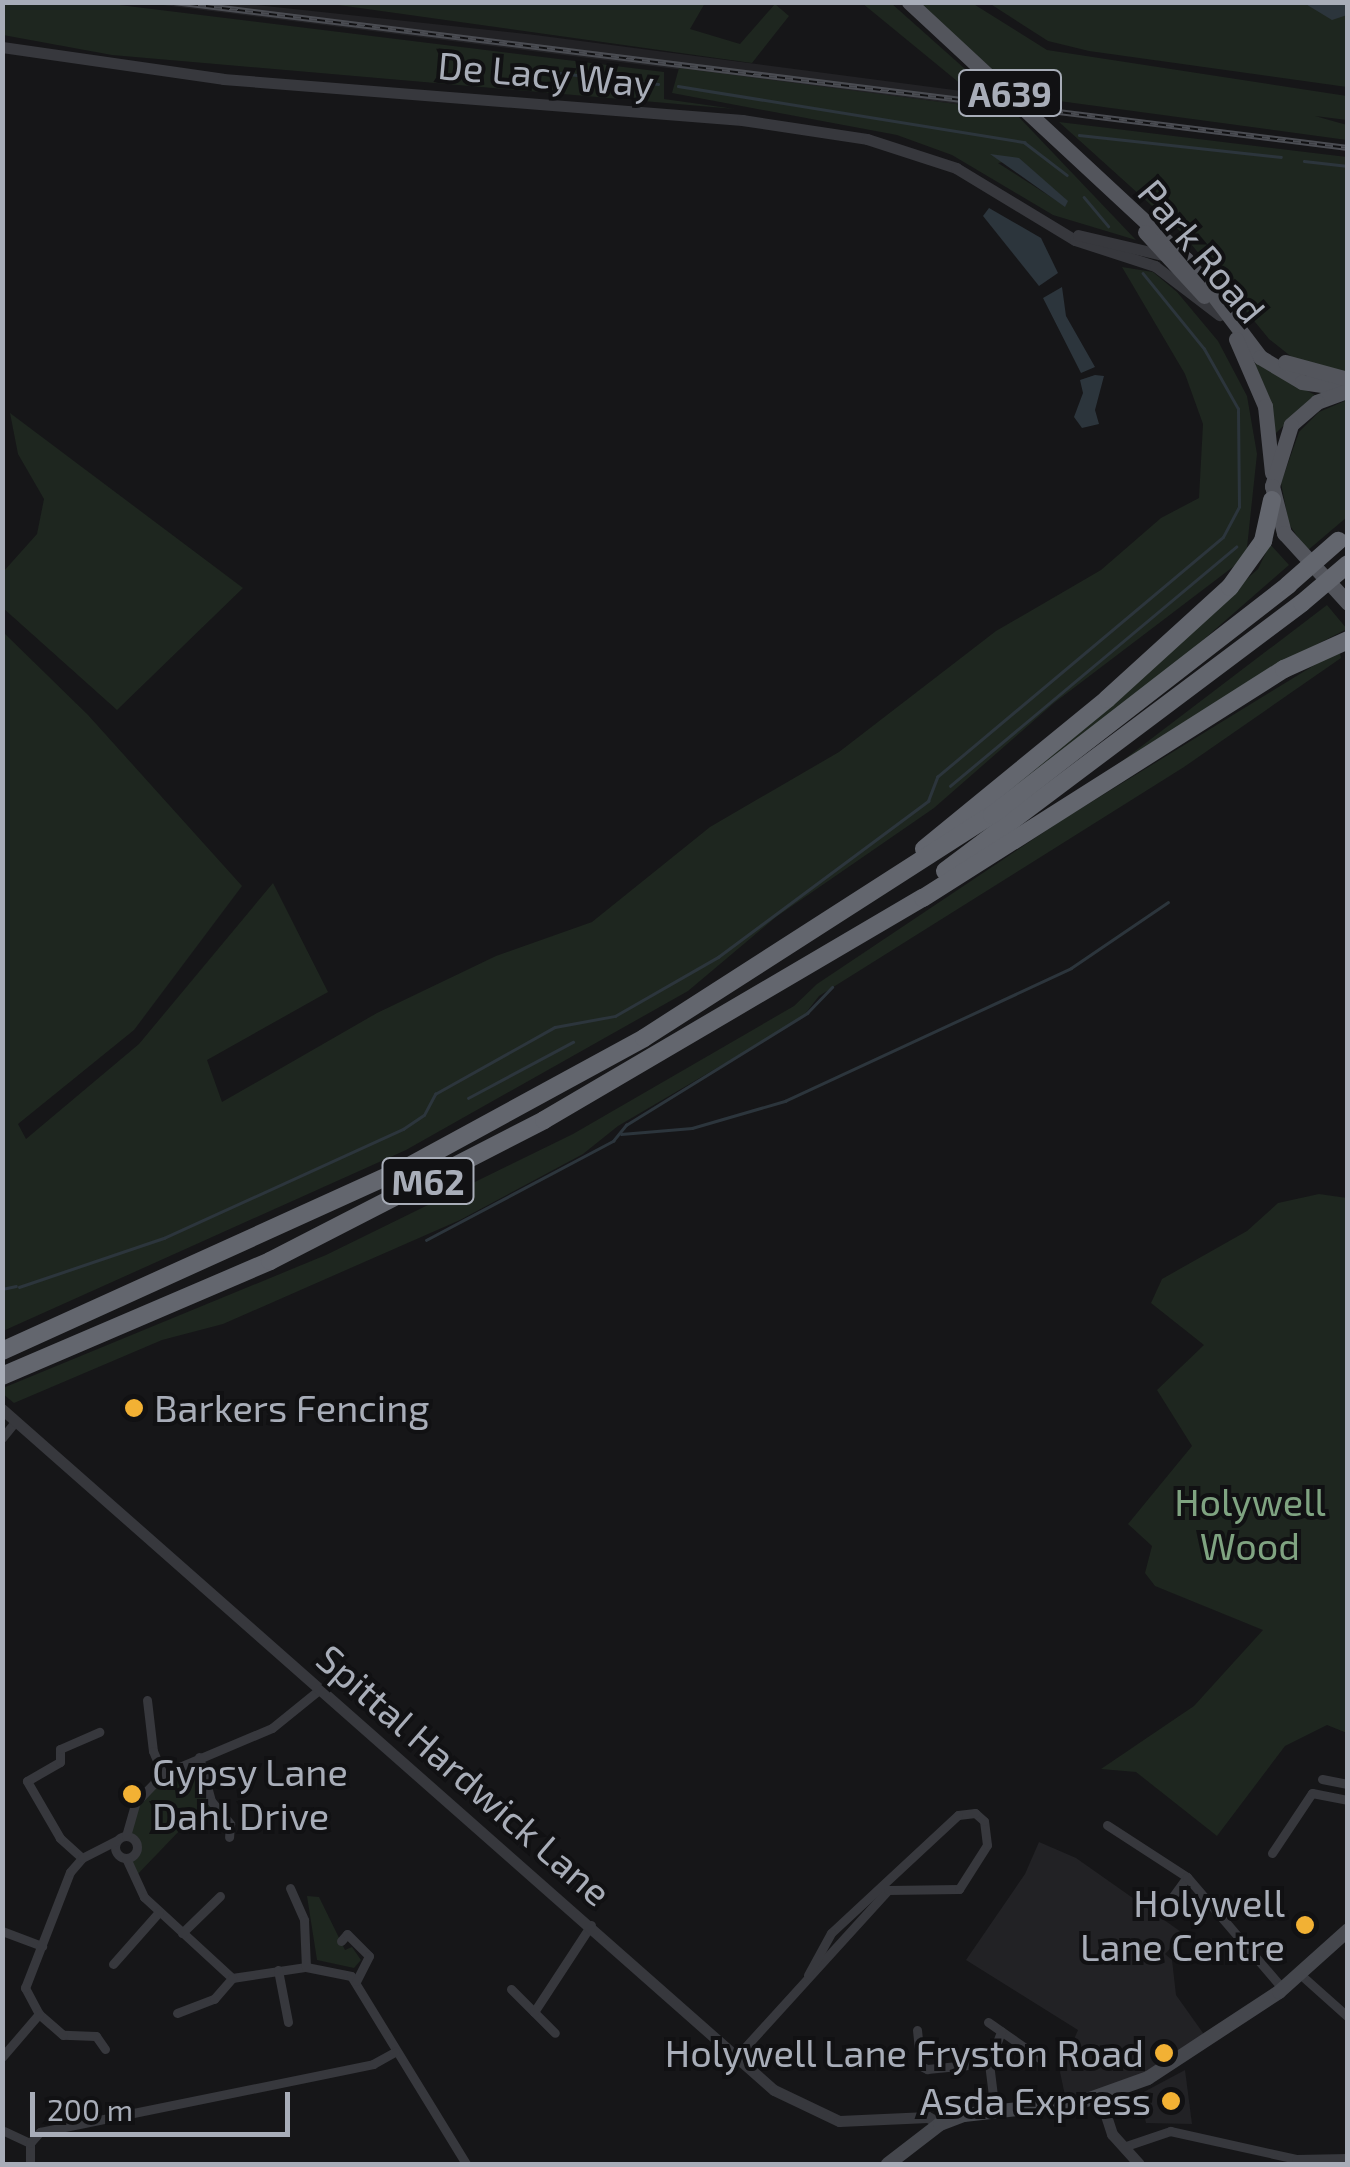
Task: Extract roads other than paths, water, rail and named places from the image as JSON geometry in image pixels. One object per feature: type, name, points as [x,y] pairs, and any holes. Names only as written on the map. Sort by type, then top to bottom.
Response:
[{"type":"highway","points":[[826,928],[1107,698],[1230,586],[1263,541],[1272,500]]},
{"type":"highway","name":"M62","points":[[2,1350],[404,1169],[644,1038],[826,928],[1112,728],[1343,537]]},
{"type":"highway","name":"M62","points":[[834,950],[1182,699],[1348,564]]},
{"type":"highway","name":"M62","points":[[2,1376],[270,1260],[634,1070],[834,950],[1284,668],[1348,640]]},
{"type":"main road","name":"Park Road","points":[[909,2],[1186,259],[1236,330],[1265,406],[1272,500]]},
{"type":"main road","name":"Park Road","points":[[1108,186],[1219,316],[1282,372],[1348,390]]},
{"type":"main road","points":[[1236,330],[1298,369],[1348,379]]},
{"type":"main road","points":[[1272,472],[1291,425],[1317,402],[1348,390]]},
{"type":"main road","points":[[1272,500],[1295,548],[1348,603]]},
{"type":"main road","points":[[888,2164],[906,2160],[936,2128],[996,2112],[1100,2097],[1148,2078],[1283,1990],[1348,1930]]},
{"type":"street","name":"De Lacy Way","points":[[2,46],[222,79],[742,120],[868,138],[956,168],[1064,232],[1155,266],[1219,316]]},
{"type":"street","name":"De Lacy Way","points":[[1064,232],[1186,259]]},
{"type":"street","name":"Spittal Hardwick Lane","points":[[2,1409],[792,2102],[839,2122],[914,2118],[936,2128]]},
{"type":"street","points":[[2,1438],[16,1421]]},
{"type":"street","points":[[119,1842],[136,1802],[163,1774],[287,1720],[320,1689]]},
{"type":"street","points":[[163,1774],[153,1751],[148,1704],[164,1705]]},
{"type":"street","points":[[78,1720],[82,1734]]},
{"type":"street","points":[[82,1858],[60,1838],[27,1781],[60,1762],[60,1750],[82,1734],[99,1732]]},
{"type":"street","points":[[200,1757],[212,1801],[234,1835]]},
{"type":"street","points":[[1322,1778],[1348,1784]]},
{"type":"street","points":[[1272,1852],[1312,1793],[1348,1800]]},
{"type":"street","points":[[738,2055],[888,1890],[959,1889],[987,1846],[984,1821],[975,1814],[958,1815],[831,1933],[808,1975]]},
{"type":"street","points":[[1107,1824],[1187,1878],[1283,1990]]},
{"type":"street","points":[[119,1842],[159,1912],[232,1978]]},
{"type":"street","points":[[105,2049],[96,2036],[64,2035],[39,2014],[25,1988],[62,1889],[82,1858],[119,1842],[136,1844],[129,1856]]},
{"type":"street","points":[[1172,1896],[1187,1878]]},
{"type":"street","points":[[290,1888],[304,1920],[306,1967]]},
{"type":"street","points":[[182,1933],[220,1896]]},
{"type":"street","points":[[111,1967],[159,1912]]},
{"type":"street","points":[[534,2012],[590,1925]]},
{"type":"street","points":[[2,1931],[42,1946]]},
{"type":"street","points":[[341,1941],[347,1934],[371,1960],[356,1981]]},
{"type":"street","points":[[177,2013],[214,1999],[232,1978],[306,1967],[334,1968],[356,1981],[395,2052],[466,2164]]},
{"type":"street","points":[[278,1970],[288,2022]]},
{"type":"street","points":[[1301,1975],[1348,2017]]},
{"type":"street","points":[[512,1989],[555,2033]]},
{"type":"street","points":[[2,2057],[39,2014]]},
{"type":"street","points":[[988,2022],[1041,2059]]},
{"type":"street","points":[[917,2030],[920,2066],[927,2070],[990,2063]]},
{"type":"street","points":[[996,2112],[990,2063],[1001,2031]]},
{"type":"street","points":[[30,2164],[30,2143],[40,2132],[373,2064],[395,2052]]},
{"type":"street","points":[[1100,2097],[1123,2147],[1139,2164]]},
{"type":"street","points":[[4,2130],[30,2143]]},
{"type":"street","points":[[1123,2147],[1170,2130],[1296,2159],[1348,2158]]},
{"type":"waterway","points":[[514,68],[658,84]]},
{"type":"waterway","points":[[678,86],[1024,142],[1067,175]]},
{"type":"waterway","points":[[1079,135],[1281,157]]},
{"type":"waterway","points":[[1304,161],[1348,166]]},
{"type":"waterway","points":[[1084,197],[1108,226]]},
{"type":"waterway","points":[[19,1287],[164,1238],[403,1129],[424,1115],[435,1094],[555,1027],[615,1016],[718,957],[928,801],[937,777],[1223,537],[1239,507],[1238,409],[1204,349],[1143,274]]},
{"type":"waterway","points":[[950,786],[1236,547]]},
{"type":"waterway","points":[[621,1134],[692,1128],[785,1101],[1071,968],[1168,902]]},
{"type":"waterway","points":[[426,1240],[613,1141],[626,1125],[807,1013],[832,987]]},
{"type":"waterway","points":[[468,1098],[573,1042]]},
{"type":"waterway","points":[[2,1289],[16,1286]]},
{"type":"railway","points":[[174,2],[1348,148]]},
{"type":"place","name":"Barkers Fencing","points":[[134,1408]]},
{"type":"place","name":"Gypsy Lane Dahl Drive","points":[[132,1794]]},
{"type":"place","name":"Holywell Lane Centre","points":[[1305,1925]]},
{"type":"place","name":"Holywell Lane Fryston Road","points":[[1164,2053]]},
{"type":"place","name":"Asda Express","points":[[1171,2101]]},
{"type":"park label","name":"Holywell Wood","points":[[1250,1524]]}]
